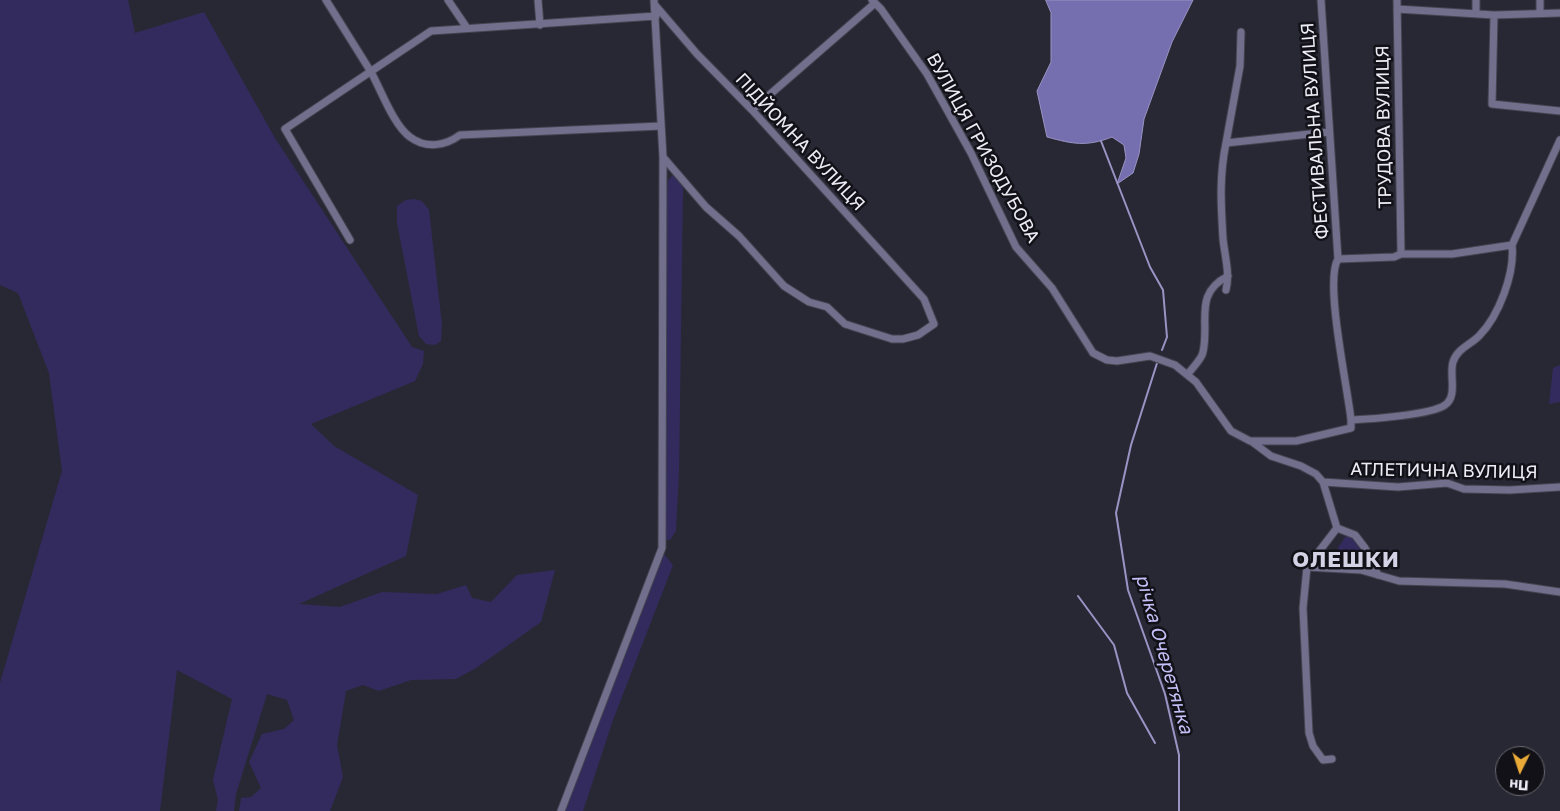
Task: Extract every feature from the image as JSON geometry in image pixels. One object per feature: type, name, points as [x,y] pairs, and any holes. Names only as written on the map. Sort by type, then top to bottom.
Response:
[{"type":"street","points":[[326,0],[371,72],[403,130],[422,144],[434,145],[451,141],[460,135],[661,126]]},
{"type":"street","points":[[448,0],[467,28]]},
{"type":"street","points":[[538,0],[540,24]]},
{"type":"street","name":"ФЕСТИВАЛЬНА ВУЛИЦЯ","points":[[1321,0],[1338,259],[1334,266],[1334,299],[1351,420]]},
{"type":"street","name":"ТРУДОВА ВУЛИЦЯ","points":[[1397,0],[1401,254]]},
{"type":"street","points":[[1476,0],[1476,13]]},
{"type":"street","points":[[1540,0],[1540,13]]},
{"type":"street","points":[[561,811],[662,548],[663,157],[655,2]]},
{"type":"street","name":"ПІДЙОМНА ВУЛИЦЯ","points":[[655,2],[698,54],[752,110],[924,299],[934,324],[918,334],[892,339],[844,324],[827,307],[808,302],[784,286],[739,236],[706,207],[663,157]]},
{"type":"street","points":[[752,110],[873,2]]},
{"type":"street","name":"ВУЛИЦЯ ГРИЗОДУБОВА","points":[[873,2],[881,9],[927,74],[971,153],[1016,247],[1052,288],[1093,353],[1107,360],[1117,362],[1150,356],[1163,359],[1188,374],[1196,382],[1231,431],[1250,441]]},
{"type":"street","points":[[1397,9],[1494,15],[1560,13]]},
{"type":"street","points":[[1494,15],[1492,104],[1560,111]]},
{"type":"street","points":[[350,240],[285,130],[431,31],[656,16]]},
{"type":"street","points":[[1226,290],[1228,276],[1220,172],[1240,66],[1241,32]]},
{"type":"street","points":[[1226,143],[1329,132]]},
{"type":"street","points":[[1250,441],[1296,441],[1351,428],[1351,420],[1427,411],[1445,405],[1452,396],[1452,363],[1457,352],[1472,343],[1482,333],[1503,295],[1512,272],[1512,245],[1560,140]]},
{"type":"street","points":[[1338,259],[1394,257],[1401,254],[1452,254],[1512,245]]},
{"type":"street","points":[[1188,374],[1203,353],[1206,296],[1217,281],[1228,276]]},
{"type":"street","points":[[1250,441],[1271,456],[1301,466],[1316,474],[1323,482],[1336,528]]},
{"type":"street","name":"АТЛЕТИЧНА ВУЛИЦЯ","points":[[1323,482],[1398,487],[1447,483],[1464,489],[1518,490],[1560,487]]},
{"type":"street","points":[[1332,760],[1323,760],[1313,746],[1309,733],[1303,608],[1307,567],[1336,528]]},
{"type":"street","points":[[1336,528],[1355,535],[1365,548],[1378,574]]},
{"type":"street","points":[[1307,567],[1360,570],[1399,581],[1505,584],[1560,592]]},
{"type":"shaded area","points":[[0,0],[128,0],[135,33],[204,12],[275,138],[412,347],[424,351],[423,364],[415,381],[311,424],[334,446],[418,495],[406,556],[299,604],[340,607],[382,592],[437,594],[466,585],[472,598],[491,602],[517,575],[555,570],[541,622],[476,668],[456,679],[411,680],[379,691],[363,685],[346,691],[337,745],[343,777],[330,811],[239,811],[241,798],[251,797],[261,788],[249,762],[262,734],[284,729],[294,720],[287,700],[267,694],[236,794],[234,811],[216,811],[218,800],[213,780],[232,699],[177,670],[160,811],[0,811],[0,683],[62,471],[49,373],[18,293],[0,285]]},
{"type":"shaded area","points":[[1046,0],[1193,0],[1172,42],[1144,119],[1139,154],[1133,173],[1117,184],[1126,158],[1124,145],[1112,137],[1095,142],[1080,143],[1047,137],[1037,91],[1051,62],[1051,13]]},
{"type":"shaded area","points":[[673,175],[681,180],[683,189],[679,473],[676,531],[670,540],[667,540],[664,531],[667,197],[668,180]]},
{"type":"shaded area","points":[[406,200],[422,201],[429,210],[442,325],[441,341],[435,345],[426,344],[419,336],[397,223],[397,206]]},
{"type":"shaded area","points":[[1560,365],[1560,402],[1549,404],[1553,368]]},
{"type":"shaded area","points":[[1348,533],[1355,535],[1378,575],[1325,567]]},
{"type":"shaded area","points":[[664,554],[673,565],[613,720],[583,811],[565,811]]},
{"type":"waterway","name":"річка Очеретянка","points":[[1101,141],[1150,267],[1163,290],[1167,337],[1162,350]]},
{"type":"waterway","name":"річка Очеретянка","points":[[1158,360],[1131,445],[1116,513],[1128,590],[1165,694],[1179,755],[1179,811]]},
{"type":"waterway","points":[[1078,596],[1114,645],[1127,693],[1155,743]]},
{"type":"district","name":"ОЛЕШКИ","points":[[1346,560]]}]
